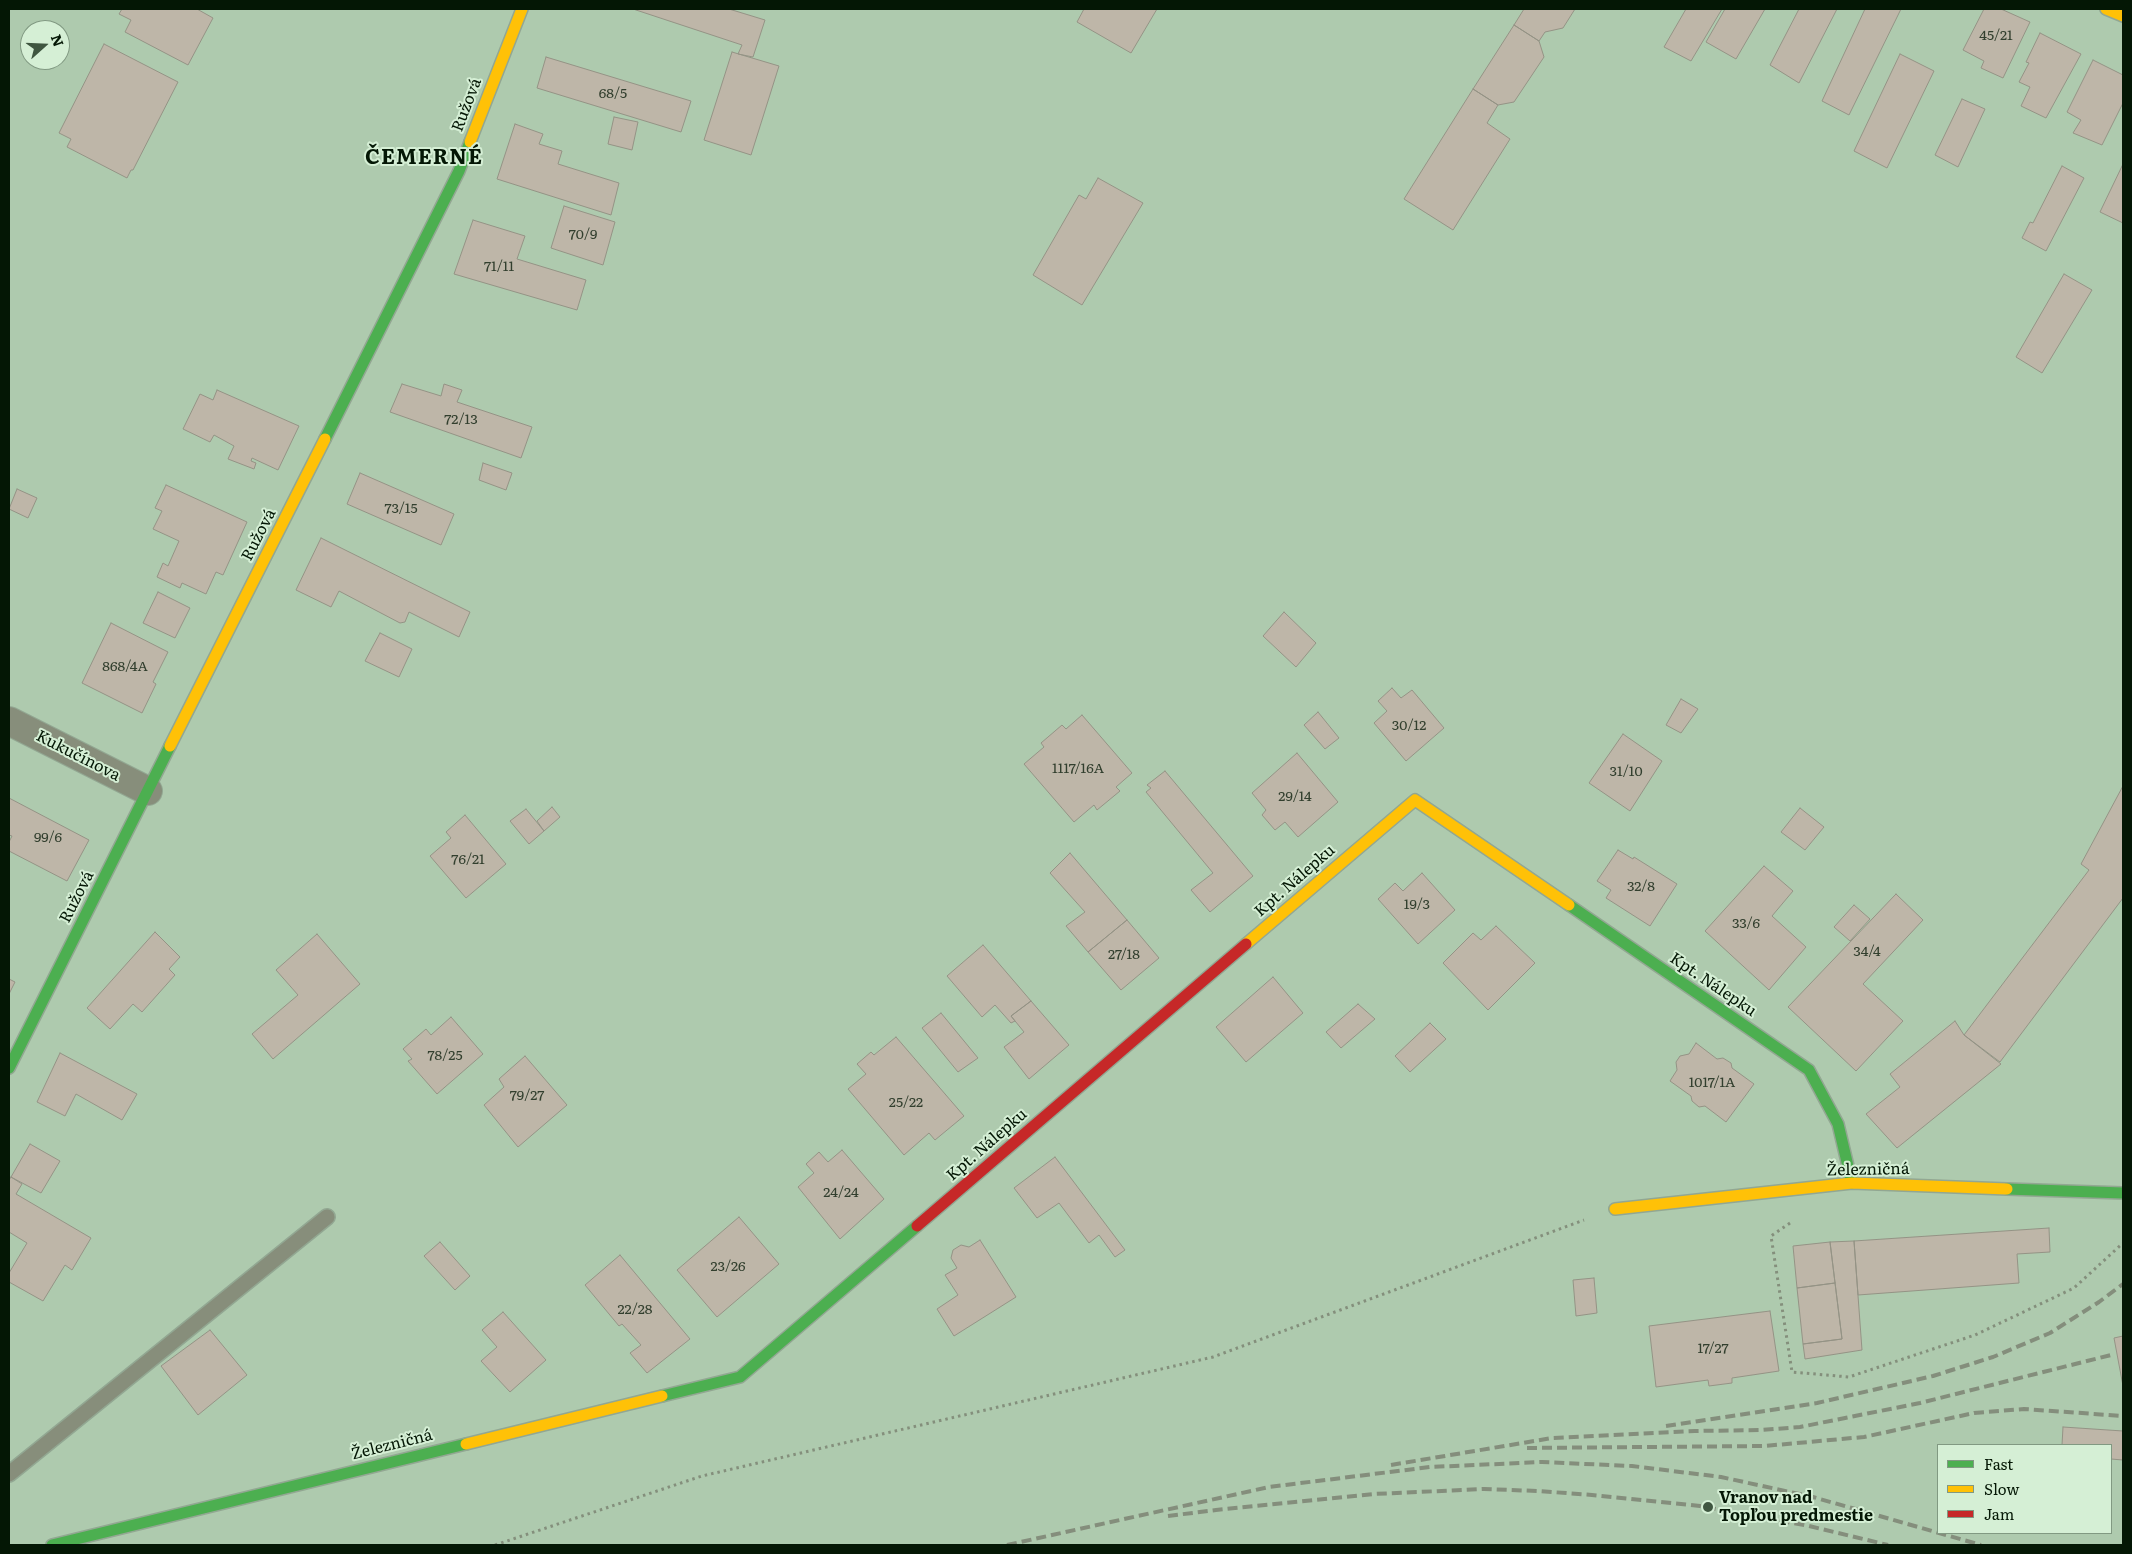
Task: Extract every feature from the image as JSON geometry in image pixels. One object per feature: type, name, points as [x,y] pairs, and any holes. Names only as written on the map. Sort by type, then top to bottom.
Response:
[{"type":"street","name":"Ružová","points":[[9,1068],[459,171],[522,9]]},
{"type":"street","points":[[2106,9],[2123,16]]},
{"type":"street","name":"Kukučínova","points":[[9,721],[148,791]]},
{"type":"street","name":"Kpt. Nálepku","points":[[740,1377],[1415,800],[1809,1070],[1838,1124],[1852,1183]]},
{"type":"street","name":"Železničná","points":[[1615,1209],[1852,1183],[2123,1193]]},
{"type":"street","name":"Železničná","points":[[52,1545],[740,1377]]},
{"type":"lane","points":[[9,1474],[327,1217]]},
{"type":"path","points":[[495,1545],[702,1476],[1213,1357],[1615,1209]]},
{"type":"path","points":[[1794,1221],[1771,1236],[1792,1372],[1848,1377],[1974,1335],[2074,1288],[2123,1243]]},
{"type":"building","points":[[122,9],[197,9],[213,18],[188,65],[125,32],[131,20],[119,14]]},
{"type":"building","points":[[633,9],[729,9],[765,20],[753,57],[738,54],[742,45]]},
{"type":"building","points":[[1084,9],[1157,9],[1131,53],[1077,22]]},
{"type":"building","points":[[1524,9],[1575,9],[1563,28],[1545,32],[1539,41],[1514,25]]},
{"type":"building","points":[[1686,9],[1722,9],[1691,61],[1664,47]]},
{"type":"building","points":[[1725,9],[1765,9],[1736,59],[1706,42]]},
{"type":"building","points":[[1799,9],[1837,9],[1799,83],[1770,65]]},
{"type":"building","points":[[1865,9],[1901,9],[1849,115],[1822,101]]},
{"type":"building","points":[[1984,9],[2001,9],[2030,22],[2003,78],[1981,68],[1984,61],[1963,50]]},
{"type":"building","points":[[1514,25],[1539,41],[1544,57],[1514,102],[1498,105],[1473,89]]},
{"type":"building","points":[[2040,33],[2081,54],[2046,118],[2021,106],[2030,87],[2019,82],[2029,63],[2026,62]]},
{"type":"building","points":[[104,44],[178,82],[133,170],[131,170],[127,178],[67,147],[71,139],[59,133]]},
{"type":"building","points":[[732,52],[779,66],[751,155],[704,140]]},
{"type":"building","points":[[1900,54],[1934,71],[1887,168],[1854,151]]},
{"type":"building","points":[[546,57],[691,101],[681,132],[537,88]]},
{"type":"building","points":[[2093,60],[2123,75],[2123,103],[2102,145],[2073,133],[2081,120],[2067,112]]},
{"type":"building","points":[[1473,89],[1498,105],[1487,123],[1510,139],[1453,230],[1404,199]]},
{"type":"building","points":[[1962,99],[1985,109],[1958,167],[1935,155]]},
{"type":"building","points":[[614,117],[638,122],[632,150],[608,144]]},
{"type":"building","points":[[515,124],[543,134],[539,144],[562,151],[558,164],[619,183],[611,215],[497,179]]},
{"type":"building","points":[[2123,164],[2123,223],[2100,212]]},
{"type":"building","points":[[2062,166],[2084,178],[2046,251],[2022,238],[2030,222],[2033,223]]},
{"type":"building","points":[[1098,178],[1143,203],[1082,305],[1033,275],[1079,195],[1086,199]]},
{"type":"building","points":[[564,206],[615,222],[603,265],[551,248]]},
{"type":"building","points":[[473,220],[525,236],[517,259],[586,280],[577,310],[454,274]]},
{"type":"building","points":[[2064,274],[2092,290],[2042,373],[2016,357]]},
{"type":"building","points":[[402,384],[441,396],[444,384],[462,390],[457,402],[532,427],[521,458],[390,412]]},
{"type":"building","points":[[217,390],[299,426],[278,470],[252,458],[251,461],[256,463],[254,469],[228,459],[234,446],[214,435],[210,442],[183,429],[200,394],[213,400]]},
{"type":"building","points":[[483,463],[512,473],[506,490],[479,480]]},
{"type":"building","points":[[360,473],[454,514],[441,545],[347,504]]},
{"type":"building","points":[[166,485],[247,522],[223,575],[216,572],[206,594],[182,583],[180,588],[157,577],[163,563],[168,566],[179,541],[153,529],[162,511],[155,508]]},
{"type":"building","points":[[17,489],[37,498],[28,518],[9,509]]},
{"type":"building","points":[[321,538],[470,612],[459,637],[409,612],[405,622],[400,623],[339,591],[331,607],[296,590]]},
{"type":"building","points":[[158,592],[190,608],[175,638],[143,623]]},
{"type":"building","points":[[1284,612],[1316,643],[1296,667],[1263,636]]},
{"type":"building","points":[[111,623],[168,652],[153,682],[156,684],[142,713],[82,683]]},
{"type":"building","points":[[380,633],[412,649],[399,677],[365,661]]},
{"type":"building","points":[[1392,688],[1401,698],[1412,690],[1444,728],[1406,761],[1374,723],[1387,711],[1378,701]]},
{"type":"building","points":[[1681,699],[1698,709],[1681,733],[1666,725]]},
{"type":"building","points":[[1318,712],[1339,738],[1325,749],[1304,725]]},
{"type":"building","points":[[1082,715],[1132,773],[1116,787],[1120,791],[1097,810],[1094,805],[1074,822],[1024,764],[1044,747],[1041,743],[1062,725],[1066,729]]},
{"type":"building","points":[[1623,734],[1662,761],[1630,811],[1589,783]]},
{"type":"building","points":[[1297,753],[1338,802],[1298,837],[1285,822],[1275,830],[1262,815],[1266,810],[1252,793]]},
{"type":"building","points":[[1165,771],[1253,876],[1210,912],[1191,890],[1213,873],[1146,792],[1151,788],[1147,785]]},
{"type":"building","points":[[2123,786],[2123,898],[2000,1062],[1964,1035],[2089,870],[2081,864]]},
{"type":"building","points":[[9,798],[89,840],[67,881],[9,851],[9,842],[12,836],[9,835]]},
{"type":"building","points":[[552,807],[560,817],[544,831],[537,821]]},
{"type":"building","points":[[1800,808],[1824,827],[1805,850],[1781,832]]},
{"type":"building","points":[[526,809],[544,831],[529,844],[510,821]]},
{"type":"building","points":[[465,815],[506,864],[466,898],[430,856],[451,838],[446,832]]},
{"type":"building","points":[[1618,850],[1633,859],[1634,857],[1677,884],[1650,926],[1606,898],[1611,890],[1597,881]]},
{"type":"building","points":[[1070,853],[1127,920],[1088,952],[1066,926],[1085,912],[1050,873]]},
{"type":"building","points":[[1764,866],[1793,891],[1772,916],[1806,947],[1769,990],[1705,931]]},
{"type":"building","points":[[1422,873],[1455,910],[1418,944],[1378,899],[1395,883],[1403,891]]},
{"type":"building","points":[[1896,894],[1923,920],[1863,984],[1903,1021],[1856,1071],[1788,1007]]},
{"type":"building","points":[[1854,905],[1870,919],[1850,941],[1834,927]]},
{"type":"building","points":[[1127,920],[1159,958],[1121,990],[1088,952]]},
{"type":"building","points":[[1496,926],[1535,963],[1488,1010],[1443,963],[1473,933],[1481,940]]},
{"type":"building","points":[[155,932],[180,957],[169,969],[175,975],[142,1012],[133,1004],[110,1029],[87,1008]]},
{"type":"building","points":[[317,934],[360,984],[273,1059],[252,1034],[298,995],[276,970]]},
{"type":"building","points":[[983,945],[1031,1001],[1011,1016],[1015,1021],[1011,1023],[995,1005],[982,1017],[947,976]]},
{"type":"building","points":[[1273,977],[1303,1013],[1246,1062],[1216,1027]]},
{"type":"building","points":[[9,979],[15,982],[9,994]]},
{"type":"building","points":[[1031,1001],[1069,1045],[1029,1079],[1004,1047],[1024,1032],[1011,1016]]},
{"type":"building","points":[[1358,1004],[1375,1019],[1341,1048],[1326,1032]]},
{"type":"building","points":[[941,1013],[978,1058],[958,1072],[922,1028]]},
{"type":"building","points":[[451,1017],[483,1054],[437,1094],[408,1061],[412,1059],[403,1049],[426,1029],[431,1035]]},
{"type":"building","points":[[1955,1021],[1964,1035],[2001,1064],[1897,1148],[1866,1114],[1900,1087],[1890,1074]]},
{"type":"building","points":[[1430,1023],[1446,1039],[1410,1072],[1395,1056]]},
{"type":"building","points":[[896,1037],[964,1116],[935,1140],[929,1133],[904,1155],[848,1089],[866,1074],[857,1064],[871,1052],[874,1055]]},
{"type":"building","points":[[1696,1043],[1717,1059],[1723,1058],[1731,1063],[1732,1068],[1754,1084],[1726,1122],[1705,1106],[1699,1107],[1692,1101],[1691,1096],[1670,1081],[1677,1070],[1676,1062],[1680,1056],[1689,1054]]},
{"type":"building","points":[[60,1053],[137,1094],[122,1120],[76,1094],[65,1116],[37,1102]]},
{"type":"building","points":[[525,1056],[567,1105],[518,1147],[484,1105],[504,1087],[499,1079]]},
{"type":"building","points":[[30,1144],[60,1161],[41,1193],[11,1177]]},
{"type":"building","points":[[842,1150],[884,1199],[840,1239],[798,1187],[814,1173],[806,1164],[819,1152],[828,1162]]},
{"type":"building","points":[[1055,1157],[1125,1250],[1115,1257],[1099,1235],[1089,1243],[1059,1203],[1037,1218],[1014,1188]]},
{"type":"building","points":[[11,1177],[22,1184],[16,1194],[91,1238],[72,1270],[65,1265],[43,1301],[9,1282],[9,1273],[27,1243],[9,1232],[9,1180]]},
{"type":"building","points":[[739,1217],[779,1264],[717,1317],[677,1270]]},
{"type":"building","points":[[2049,1228],[2050,1252],[2017,1254],[2019,1283],[1858,1295],[1854,1241]]},
{"type":"building","points":[[980,1240],[1016,1297],[954,1336],[937,1309],[958,1295],[945,1275],[957,1268],[951,1258],[953,1250],[961,1245],[969,1247]]},
{"type":"building","points":[[1854,1241],[1862,1350],[1805,1359],[1803,1344],[1842,1339],[1830,1242]]},
{"type":"building","points":[[440,1242],[470,1276],[455,1290],[424,1256]]},
{"type":"building","points":[[1830,1242],[1835,1283],[1797,1288],[1793,1246]]},
{"type":"building","points":[[620,1255],[690,1339],[647,1373],[630,1353],[641,1345],[622,1324],[619,1326],[585,1285]]},
{"type":"building","points":[[1594,1278],[1597,1313],[1576,1316],[1573,1280]]},
{"type":"building","points":[[1835,1283],[1842,1339],[1803,1344],[1797,1288]]},
{"type":"building","points":[[1770,1311],[1779,1371],[1732,1378],[1732,1383],[1709,1386],[1708,1380],[1656,1387],[1649,1326]]},
{"type":"building","points":[[503,1312],[546,1360],[510,1392],[481,1361],[497,1347],[482,1330]]},
{"type":"building","points":[[210,1330],[247,1375],[198,1415],[161,1366]]},
{"type":"building","points":[[2123,1336],[2123,1386],[2114,1338]]},
{"type":"building","points":[[2063,1427],[2123,1431],[2123,1460],[2112,1459],[2112,1444],[2062,1444]]},
{"type":"railway","points":[[1666,1426],[1817,1403],[1933,1376],[1993,1357],[2050,1333],[2099,1302],[2123,1284]]},
{"type":"railway","points":[[1391,1465],[1552,1438],[1800,1427],[1920,1403],[2115,1354]]},
{"type":"railway","points":[[1527,1448],[1764,1446],[1864,1437],[1974,1413],[2024,1409],[2123,1416]]},
{"type":"railway","points":[[1007,1545],[1269,1487],[1430,1467],[1542,1462],[1632,1466],[1721,1477],[1813,1497],[1937,1532]]},
{"type":"railway","points":[[1168,1516],[1374,1494],[1484,1489],[1538,1491],[1700,1506],[1809,1526],[1888,1545]]},
{"type":"railway","points":[[1942,1534],[1981,1545]]},
{"type":"traffic: fast","points":[[325,439],[459,171],[470,142]]},
{"type":"traffic: fast","points":[[9,1068],[170,746]]},
{"type":"traffic: fast","points":[[1569,905],[1809,1070],[1838,1124],[1852,1183]]},
{"type":"traffic: fast","points":[[2007,1189],[2123,1193]]},
{"type":"traffic: fast","points":[[662,1396],[740,1377],[917,1226]]},
{"type":"traffic: fast","points":[[52,1545],[466,1444]]},
{"type":"traffic: slow","points":[[470,142],[522,9]]},
{"type":"traffic: slow","points":[[2106,9],[2123,16]]},
{"type":"traffic: slow","points":[[170,746],[325,439]]},
{"type":"traffic: slow","points":[[1246,944],[1415,800],[1569,905]]},
{"type":"traffic: slow","points":[[1615,1209],[1852,1183],[2007,1189]]},
{"type":"traffic: slow","points":[[466,1444],[662,1396]]},
{"type":"traffic: jam","points":[[917,1226],[1246,944]]},
{"type":"place","name":"Vranov nad Topľou predmestie","points":[[1708,1507]]},
{"type":"district","name":"ČEMERNÉ","points":[[424,158]]}]
